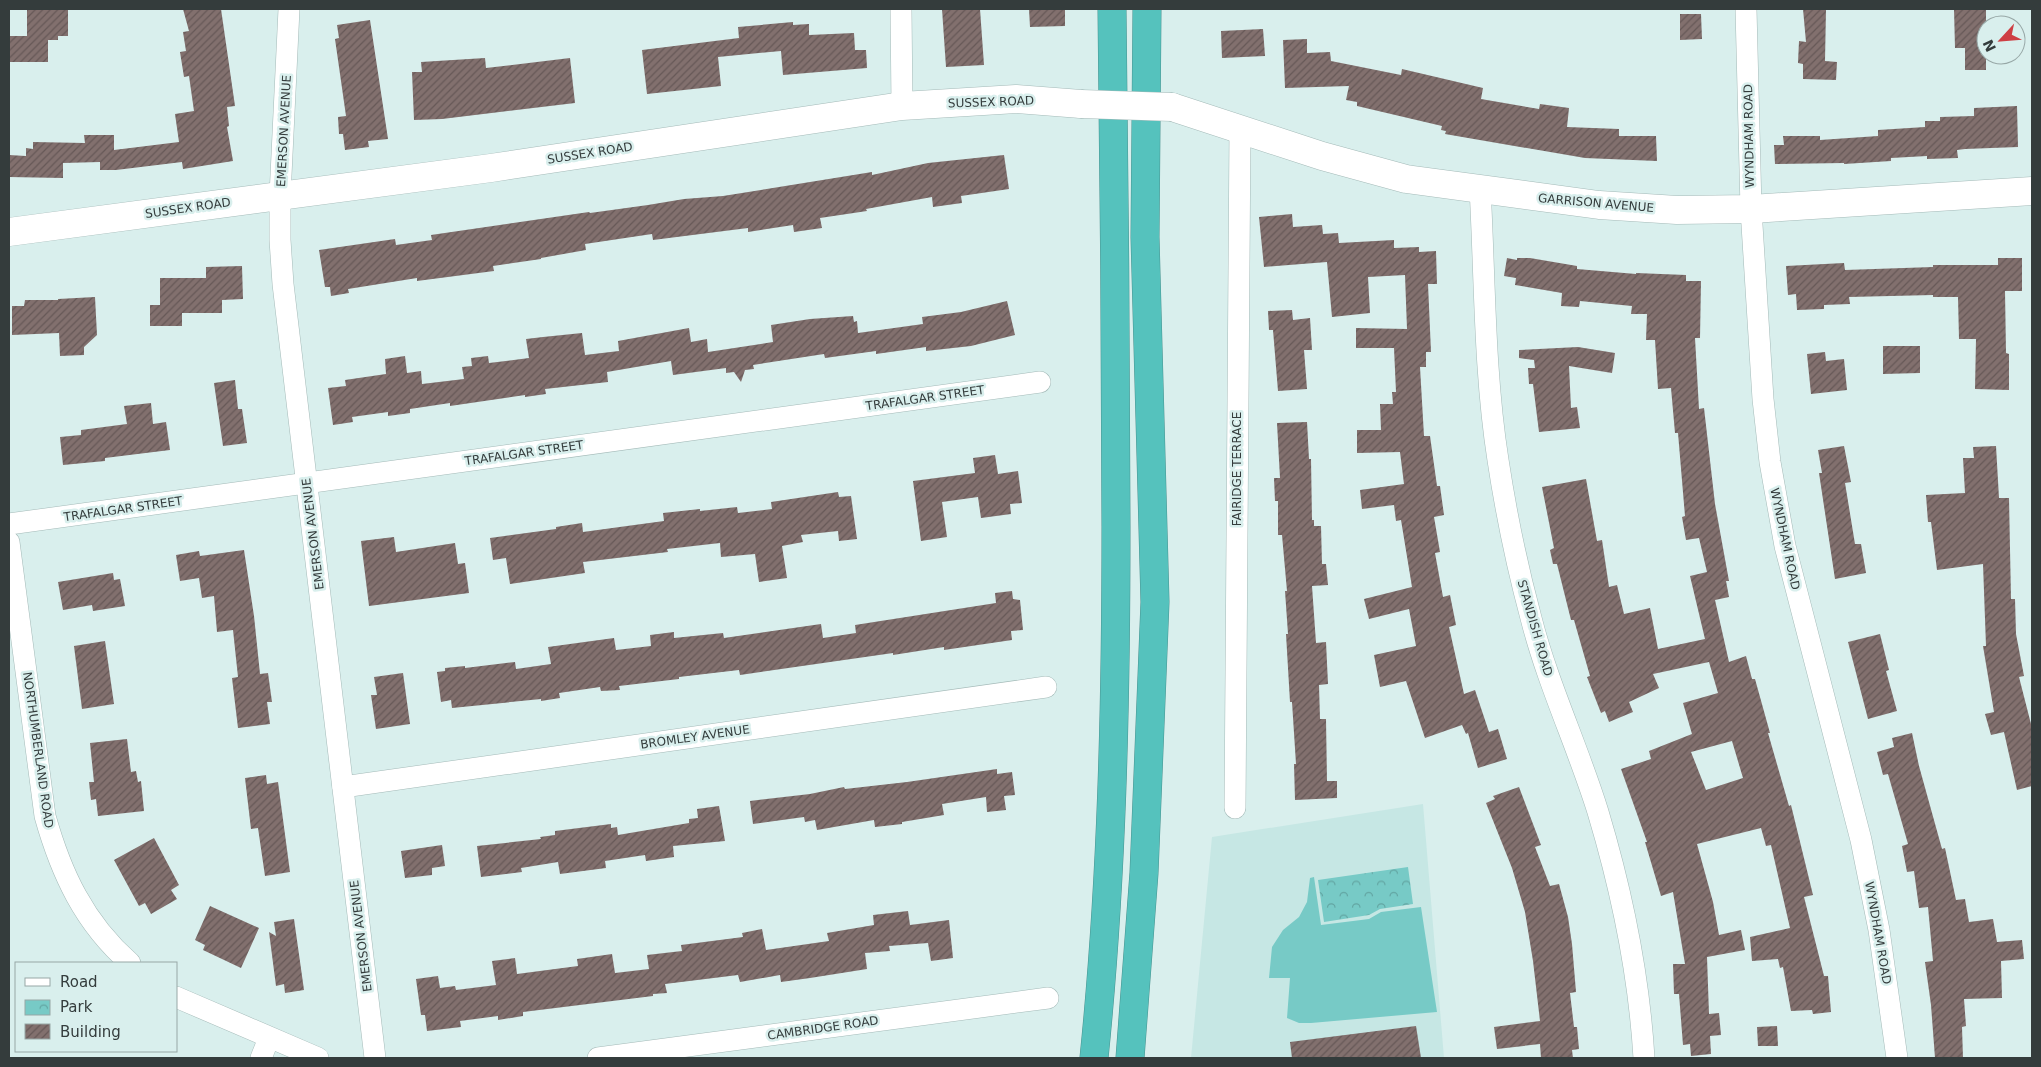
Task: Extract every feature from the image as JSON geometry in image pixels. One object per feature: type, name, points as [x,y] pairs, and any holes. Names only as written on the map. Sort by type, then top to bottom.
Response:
[{"type":"highway","points":[[1094,1058],[1114,761],[1116,416],[1112,9]]},
{"type":"highway","points":[[1130,1058],[1144,873],[1155,602],[1145,237],[1146,9]]},
{"type":"street","name":"EMERSON AVENUE","points":[[289,9],[280,196],[283,284],[376,1058]]},
{"type":"street","points":[[901,9],[902,106]]},
{"type":"street","name":"WYNDHAM ROAD","points":[[1746,9],[1751,209],[1762,399],[1770,462],[1793,580],[1861,840],[1879,930],[1896,1058]]},
{"type":"street","name":"SUSSEX ROAD","points":[[9,232],[491,168],[902,106],[1016,99],[1172,108]]},
{"type":"street","name":"GARRISON AVENUE","points":[[1172,108],[1322,156],[1406,179],[1599,205],[1677,210],[1751,209],[2032,191]]},
{"type":"street","name":"FAIRIDGE TERRACE","points":[[1234,808],[1240,129]]},
{"type":"street","name":"STANDISH ROAD","points":[[1480,188],[1489,376],[1497,458],[1512,540],[1531,621],[1550,680],[1598,811],[1621,896],[1634,964],[1644,1058]]},
{"type":"street","name":"TRAFALGAR STREET","points":[[9,524],[1040,382]]},
{"type":"street","name":"NORTHUMBERLAND ROAD","points":[[9,542],[45,816],[55,852],[70,887],[90,919],[117,952],[129,962]]},
{"type":"street","name":"BROMLEY AVENUE","points":[[343,787],[1046,687]]},
{"type":"street","points":[[178,998],[318,1058]]},
{"type":"street","name":"CAMBRIDGE ROAD","points":[[598,1058],[1048,998]]},
{"type":"street","points":[[261,1058],[269,1038]]},
{"type":"shaded area","points":[[1423,804],[1444,1058],[1191,1058],[1212,837]]},
{"type":"green space","points":[[1408,867],[1413,904],[1380,909],[1369,915],[1324,922],[1318,880]]},
{"type":"green space","points":[[1314,877],[1321,925],[1369,919],[1381,912],[1421,907],[1437,1012],[1311,1023],[1299,1023],[1287,1018],[1290,978],[1269,978],[1272,947],[1283,930],[1299,917],[1307,902],[1310,878]]},
{"type":"building","points":[[27,9],[68,9],[68,36],[58,36],[58,40],[48,40],[48,62],[9,62],[9,36],[27,36]]},
{"type":"building","points":[[183,9],[221,9],[235,106],[227,107],[229,126],[227,127],[233,161],[183,169],[182,162],[116,170],[100,170],[100,162],[63,163],[63,178],[9,177],[9,155],[26,156],[26,148],[33,149],[33,142],[85,143],[84,135],[114,135],[114,150],[179,142],[175,114],[194,111],[189,76],[184,77],[180,52],[186,51],[183,32],[189,31]]},
{"type":"building","points":[[942,9],[980,9],[984,65],[946,67]]},
{"type":"building","points":[[1029,9],[1065,9],[1065,26],[1030,27]]},
{"type":"building","points":[[1803,9],[1826,9],[1825,61],[1837,62],[1836,80],[1803,79],[1803,64],[1798,63],[1799,41],[1806,42]]},
{"type":"building","points":[[1954,9],[1986,9],[1986,15],[1976,15],[1976,65],[1986,65],[1986,70],[1965,70],[1965,48],[1955,48]]},
{"type":"building","points":[[1680,14],[1701,14],[1702,39],[1680,40]]},
{"type":"building","points":[[370,20],[388,139],[368,141],[369,147],[345,150],[343,134],[339,134],[338,117],[346,116],[335,39],[339,38],[337,25]]},
{"type":"building","points":[[793,22],[793,25],[809,24],[809,35],[854,33],[855,50],[866,50],[867,68],[783,75],[781,51],[718,57],[721,86],[647,94],[642,50],[739,38],[738,27]]},
{"type":"building","points":[[1263,29],[1265,56],[1222,58],[1221,31]]},
{"type":"building","points":[[1307,39],[1307,53],[1330,52],[1331,61],[1401,75],[1402,69],[1483,88],[1481,99],[1539,109],[1540,104],[1569,108],[1567,127],[1619,129],[1619,136],[1656,136],[1657,161],[1585,158],[1445,134],[1446,131],[1441,130],[1442,126],[1357,106],[1357,102],[1346,100],[1349,86],[1285,88],[1283,40]]},
{"type":"building","points":[[485,58],[486,68],[570,58],[575,103],[442,119],[414,120],[412,72],[422,72],[421,62]]},
{"type":"building","points":[[2017,106],[2018,147],[1957,150],[1958,158],[1927,159],[1927,156],[1891,158],[1891,161],[1844,164],[1775,164],[1774,145],[1784,145],[1783,136],[1820,136],[1820,140],[1878,136],[1878,130],[1925,127],[1925,121],[1940,121],[1940,117],[1974,116],[1974,108]]},
{"type":"building","points":[[1004,155],[1009,189],[961,196],[962,203],[933,207],[932,197],[866,209],[867,211],[820,218],[822,228],[794,232],[793,225],[748,232],[748,228],[653,240],[652,234],[585,244],[586,250],[493,266],[494,271],[417,281],[417,278],[348,289],[349,293],[331,296],[330,287],[325,287],[319,250],[395,239],[396,245],[432,240],[431,235],[684,199],[723,196],[872,172],[872,175],[928,163]]},
{"type":"building","points":[[1292,214],[1293,227],[1322,225],[1323,234],[1338,233],[1339,243],[1394,240],[1394,248],[1419,247],[1419,252],[1436,251],[1437,284],[1428,284],[1431,352],[1426,352],[1426,367],[1420,367],[1424,436],[1430,436],[1437,486],[1440,486],[1444,515],[1434,517],[1440,552],[1435,553],[1443,597],[1450,595],[1456,625],[1449,627],[1464,694],[1475,690],[1489,732],[1498,729],[1507,759],[1478,768],[1468,733],[1466,734],[1462,725],[1425,738],[1406,681],[1380,687],[1374,655],[1416,646],[1409,609],[1369,619],[1364,599],[1412,587],[1401,520],[1396,521],[1394,505],[1362,509],[1360,490],[1404,484],[1400,452],[1357,453],[1357,430],[1381,430],[1380,404],[1393,404],[1392,392],[1396,392],[1394,348],[1356,348],[1356,328],[1407,329],[1405,275],[1368,277],[1370,313],[1332,317],[1327,262],[1264,267],[1259,217]]},
{"type":"building","points":[[1507,258],[1517,260],[1517,258],[1530,258],[1577,266],[1577,269],[1636,274],[1686,275],[1686,281],[1701,281],[1700,338],[1695,338],[1699,409],[1704,408],[1715,504],[1729,581],[1726,581],[1729,597],[1715,600],[1729,662],[1746,656],[1752,679],[1755,679],[1770,733],[1768,733],[1789,806],[1791,805],[1813,895],[1804,897],[1824,976],[1828,976],[1831,1012],[1813,1014],[1812,1010],[1791,1011],[1783,967],[1780,968],[1778,959],[1752,961],[1750,937],[1790,928],[1771,845],[1766,846],[1761,828],[1697,844],[1713,902],[1719,935],[1741,930],[1745,950],[1707,957],[1709,1014],[1719,1013],[1721,1035],[1710,1036],[1711,1054],[1691,1056],[1690,1044],[1683,1045],[1679,994],[1674,994],[1673,964],[1685,964],[1673,892],[1661,896],[1645,842],[1647,842],[1621,769],[1651,759],[1649,751],[1692,734],[1683,703],[1718,693],[1709,662],[1653,674],[1659,688],[1629,702],[1633,712],[1609,722],[1605,711],[1601,713],[1587,677],[1590,676],[1574,620],[1571,620],[1557,564],[1553,564],[1550,550],[1554,548],[1542,487],[1586,479],[1597,541],[1602,540],[1609,587],[1617,585],[1624,614],[1650,608],[1658,649],[1705,639],[1690,576],[1707,572],[1699,538],[1686,540],[1682,517],[1685,516],[1678,433],[1675,433],[1671,388],[1658,389],[1655,340],[1646,340],[1647,314],[1631,314],[1632,306],[1580,301],[1579,307],[1561,306],[1562,293],[1515,285],[1516,278],[1504,276]],"holes":[[[1732,741],[1743,778],[1706,790],[1691,752]]]},
{"type":"building","points":[[1998,258],[2022,258],[2022,291],[2005,291],[2006,353],[2009,354],[2009,390],[1975,389],[1976,339],[1959,339],[1958,297],[1933,297],[1933,295],[1849,297],[1850,304],[1824,305],[1824,309],[1797,310],[1796,294],[1788,295],[1786,266],[1844,263],[1845,270],[1933,267],[1933,265],[1998,265]]},
{"type":"building","points":[[242,266],[243,299],[222,300],[222,313],[182,313],[182,326],[150,326],[150,305],[160,305],[160,278],[206,278],[206,267]]},
{"type":"building","points":[[95,297],[97,335],[84,347],[84,355],[60,356],[59,333],[12,335],[12,306],[24,306],[25,300]]},
{"type":"building","points":[[1007,301],[1015,335],[971,346],[926,351],[926,347],[876,354],[876,351],[825,358],[824,354],[753,365],[754,369],[745,370],[741,382],[734,372],[726,373],[726,368],[673,375],[671,361],[607,372],[608,382],[545,389],[546,394],[525,397],[525,395],[450,406],[450,403],[410,409],[410,413],[388,416],[388,412],[352,417],[353,422],[333,425],[328,388],[346,386],[345,380],[386,374],[385,359],[405,356],[407,373],[421,371],[422,384],[464,379],[462,367],[472,366],[471,358],[488,356],[489,363],[529,358],[526,339],[582,333],[585,355],[619,351],[618,341],[689,328],[691,342],[707,339],[708,352],[773,342],[771,325],[810,319],[853,316],[854,322],[857,321],[858,333],[923,324],[922,317],[961,312]]},
{"type":"building","points":[[1292,310],[1293,320],[1310,318],[1312,350],[1304,350],[1307,389],[1278,391],[1273,330],[1269,330],[1268,311]]},
{"type":"building","points":[[1883,346],[1920,346],[1920,373],[1883,374]]},
{"type":"building","points":[[1578,347],[1615,353],[1612,373],[1569,366],[1571,408],[1577,407],[1580,428],[1539,432],[1533,384],[1529,384],[1528,368],[1535,368],[1534,360],[1519,358],[1519,350]]},
{"type":"building","points":[[1825,352],[1826,361],[1844,359],[1847,390],[1811,394],[1807,354]]},
{"type":"building","points":[[235,380],[238,409],[242,409],[247,443],[223,446],[214,383]]},
{"type":"building","points":[[151,403],[153,424],[166,422],[170,450],[105,458],[105,461],[63,465],[60,437],[81,435],[81,430],[127,424],[124,406]]},
{"type":"building","points":[[1307,422],[1309,459],[1311,459],[1312,520],[1314,520],[1314,526],[1321,526],[1322,564],[1326,564],[1328,585],[1312,586],[1316,643],[1326,642],[1328,684],[1319,685],[1320,719],[1326,719],[1327,781],[1337,781],[1337,798],[1295,800],[1294,764],[1296,764],[1286,634],[1288,634],[1285,591],[1287,591],[1282,535],[1278,535],[1278,501],[1275,501],[1274,478],[1280,478],[1277,423]]},
{"type":"building","points":[[1844,446],[1851,482],[1845,483],[1855,544],[1861,544],[1866,573],[1835,579],[1819,473],[1822,473],[1818,450]]},
{"type":"building","points":[[1996,446],[1999,498],[2009,498],[2011,599],[2015,599],[2016,634],[2024,676],[2019,677],[2032,728],[2032,786],[2017,790],[2004,732],[1991,735],[1985,714],[1994,712],[1983,646],[1986,646],[1983,564],[1937,570],[1931,522],[1928,522],[1926,495],[1965,493],[1963,458],[1974,458],[1973,447]]},
{"type":"building","points":[[995,455],[998,474],[1018,471],[1022,503],[1010,504],[1011,514],[981,518],[978,497],[942,502],[947,537],[921,541],[913,481],[975,473],[973,458]]},
{"type":"building","points":[[838,492],[839,497],[851,496],[857,539],[839,541],[838,531],[801,535],[803,542],[782,546],[787,578],[759,582],[755,554],[721,557],[720,543],[667,549],[668,552],[583,562],[585,573],[510,584],[506,558],[493,560],[490,538],[556,529],[556,527],[582,523],[583,532],[664,521],[663,513],[700,509],[700,511],[737,507],[738,513],[772,509],[771,502]]},
{"type":"building","points":[[394,537],[396,552],[455,543],[458,564],[465,563],[469,593],[369,606],[361,541]]},
{"type":"building","points":[[244,550],[260,674],[268,673],[272,702],[267,702],[270,724],[238,728],[232,678],[238,677],[233,630],[217,632],[214,596],[202,598],[199,578],[180,581],[176,555],[199,551],[200,556]]},
{"type":"building","points":[[113,573],[114,580],[120,579],[125,606],[93,611],[92,605],[63,610],[58,582]]},
{"type":"building","points":[[1012,591],[1013,599],[1020,600],[1023,630],[1011,631],[1012,640],[944,650],[944,647],[893,655],[893,653],[740,675],[739,670],[679,677],[679,679],[619,686],[620,690],[601,691],[600,687],[559,693],[560,698],[541,701],[541,699],[452,708],[451,700],[441,702],[437,672],[445,671],[445,668],[465,666],[465,668],[515,662],[516,669],[551,664],[548,647],[614,638],[616,650],[651,646],[650,635],[674,632],[674,638],[723,633],[724,638],[821,624],[823,638],[856,633],[855,625],[996,603],[995,593]]},
{"type":"building","points":[[1880,634],[1889,670],[1886,671],[1897,711],[1868,719],[1848,642]]},
{"type":"building","points":[[105,641],[114,704],[82,709],[74,646]]},
{"type":"building","points":[[403,673],[410,724],[376,729],[371,695],[377,695],[374,677]]},
{"type":"building","points":[[1912,733],[1942,849],[1945,848],[1956,900],[1965,899],[1969,922],[1993,919],[1997,942],[2022,940],[2024,959],[2001,961],[2002,998],[1964,999],[1966,1026],[1962,1027],[1963,1058],[1935,1058],[1931,1005],[1925,962],[1933,961],[1928,907],[1919,908],[1914,871],[1907,872],[1902,846],[1908,844],[1888,774],[1883,775],[1877,752],[1894,747],[1892,738]]},
{"type":"building","points":[[127,739],[131,772],[136,771],[138,782],[141,781],[144,811],[98,816],[96,799],[91,800],[89,782],[94,782],[90,743]]},
{"type":"building","points":[[997,769],[997,774],[1012,772],[1015,795],[1004,796],[1006,810],[987,812],[986,797],[942,804],[944,815],[902,822],[902,824],[875,827],[874,820],[817,830],[815,820],[805,822],[804,817],[753,824],[750,801],[810,794],[844,787],[845,789],[907,782]]},
{"type":"building","points":[[266,775],[267,784],[278,782],[290,872],[265,876],[258,828],[251,829],[245,778]]},
{"type":"building","points":[[1519,787],[1541,845],[1535,847],[1550,886],[1559,884],[1568,917],[1576,992],[1570,993],[1574,1027],[1577,1027],[1579,1049],[1572,1050],[1573,1058],[1541,1058],[1540,1044],[1497,1049],[1494,1027],[1540,1021],[1525,912],[1512,868],[1486,803],[1495,799],[1493,796]]},
{"type":"building","points":[[719,806],[725,841],[673,846],[674,857],[646,861],[645,855],[605,861],[606,868],[560,874],[558,862],[521,868],[522,872],[481,877],[477,846],[541,839],[540,837],[555,835],[555,831],[611,824],[611,828],[617,827],[618,835],[689,823],[689,819],[698,818],[697,809]]},
{"type":"building","points":[[154,838],[179,885],[171,890],[177,899],[151,914],[145,903],[139,906],[114,860]]},
{"type":"building","points":[[442,845],[445,866],[432,868],[432,875],[405,878],[401,851]]},
{"type":"building","points":[[210,906],[259,928],[241,968],[203,950],[205,945],[195,940]]},
{"type":"building","points":[[908,911],[910,925],[949,920],[953,958],[931,961],[928,943],[889,946],[890,951],[865,953],[867,969],[810,978],[781,982],[780,975],[740,982],[738,975],[665,984],[667,993],[653,994],[653,996],[523,1012],[523,1016],[498,1020],[498,1016],[460,1021],[461,1027],[427,1031],[425,1015],[421,1015],[416,979],[438,976],[440,988],[455,986],[456,990],[496,985],[492,961],[515,958],[517,974],[578,966],[577,959],[612,954],[615,973],[649,969],[647,955],[682,951],[681,945],[743,937],[742,933],[762,929],[766,950],[829,941],[827,933],[874,925],[873,915]]},
{"type":"building","points":[[294,919],[304,990],[285,993],[284,984],[276,986],[269,932],[276,936],[274,922]]},
{"type":"building","points":[[1416,1026],[1421,1058],[1292,1058],[1290,1042]]},
{"type":"building","points":[[1777,1026],[1778,1046],[1758,1046],[1757,1027]]}]
